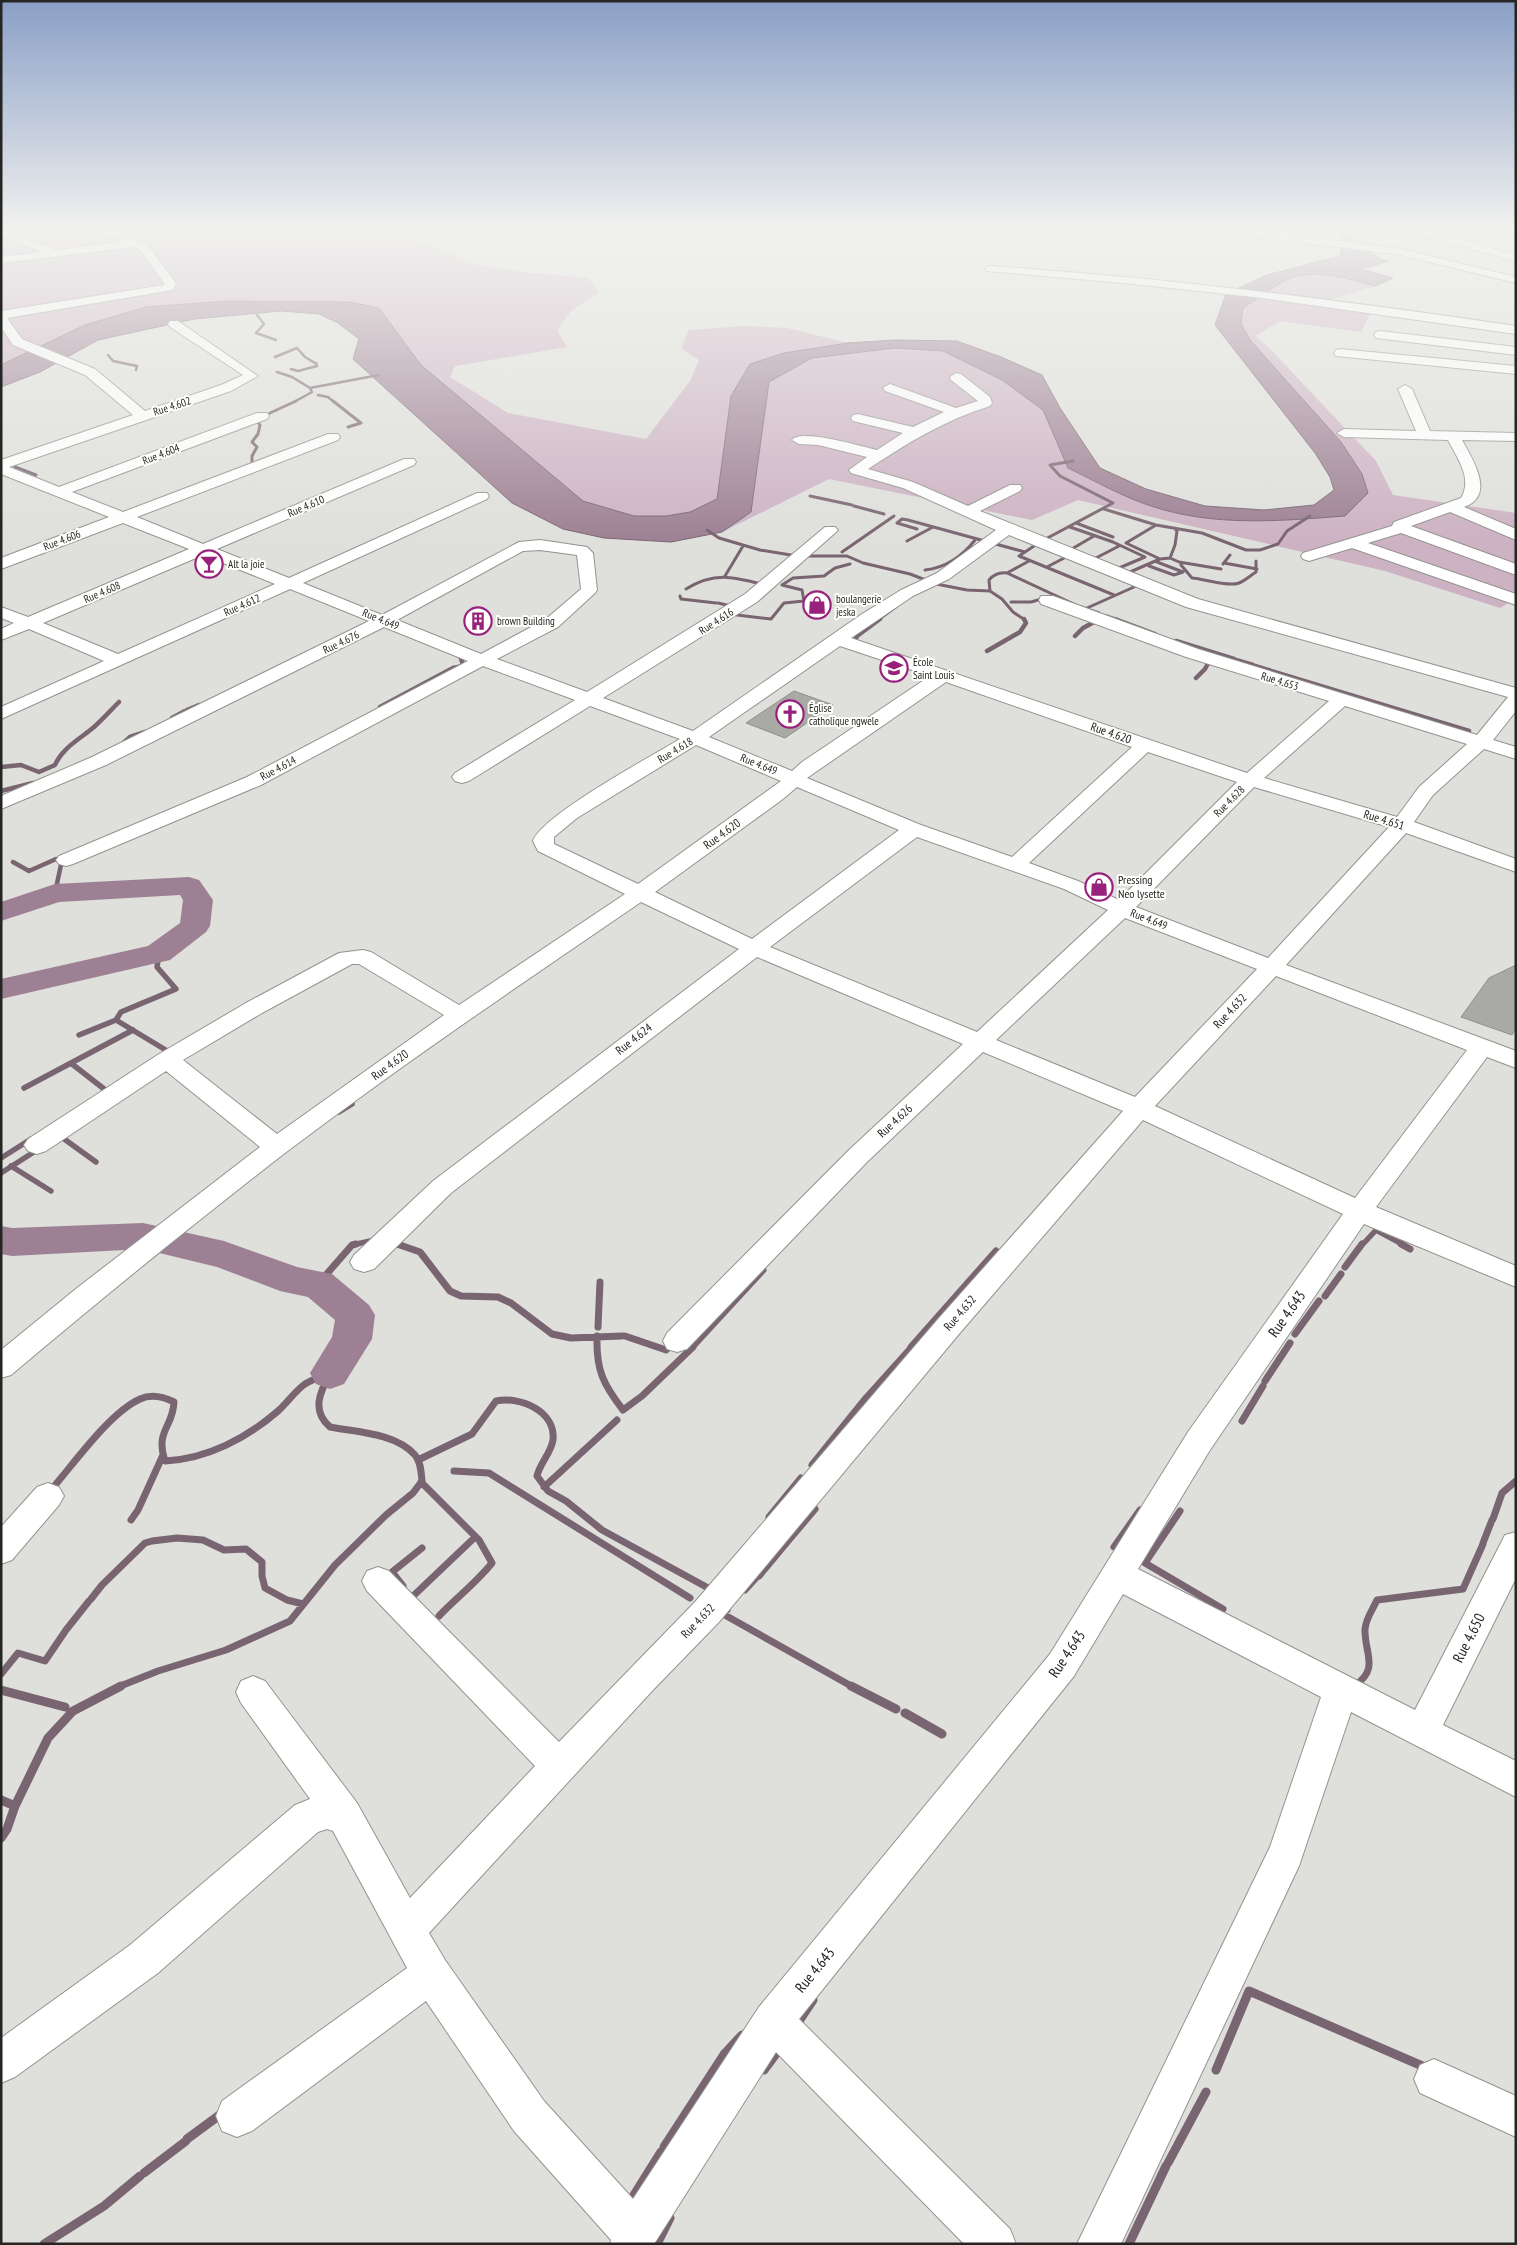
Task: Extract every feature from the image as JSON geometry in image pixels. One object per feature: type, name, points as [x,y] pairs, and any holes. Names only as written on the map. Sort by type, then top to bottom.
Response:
[{"type":"street","points":[[12,334],[17,342],[90,372],[142,416]]},
{"type":"street","name":"Rue 4.602","points":[[1,465],[226,388],[252,376],[189,334]]},
{"type":"street","points":[[1380,335],[1516,351]]},
{"type":"street","points":[[1340,354],[1516,370]]},
{"type":"street","points":[[956,378],[986,401],[956,412],[915,432],[856,470],[908,485],[1007,529],[1192,603],[1516,694]]},
{"type":"street","points":[[890,388],[956,412]]},
{"type":"street","points":[[1405,389],[1413,411],[1426,436]]},
{"type":"street","name":"Rue 4.604","points":[[59,492],[262,416]]},
{"type":"street","points":[[858,418],[915,432]]},
{"type":"street","points":[[1344,434],[1516,437]]},
{"type":"street","name":"Rue 4.606","points":[[1,564],[333,437]]},
{"type":"street","points":[[1402,528],[1400,525],[1467,501],[1475,487],[1470,468],[1454,437]]},
{"type":"street","points":[[799,440],[818,441],[878,455]]},
{"type":"street","name":"Rue 4.610","points":[[203,550],[409,462]]},
{"type":"street","name":"Rue 4.649","points":[[1,469],[482,660],[591,698],[695,738],[796,778],[914,829],[1071,886],[1272,967],[1516,1060]]},
{"type":"street","points":[[967,512],[1015,488]]},
{"type":"street","name":"Rue 4.612","points":[[1,714],[482,496]]},
{"type":"street","points":[[1450,508],[1516,535]]},
{"type":"street","points":[[1309,556],[1402,528],[1453,549],[1516,570]]},
{"type":"street","name":"Rue 4.618","points":[[1007,529],[943,576],[907,593],[837,639],[695,738],[570,814],[545,835],[543,841],[545,847],[753,948],[1139,1108],[1360,1211],[1516,1278]]},
{"type":"street","name":"Rue 4.616","points":[[462,777],[751,598],[830,530]]},
{"type":"street","points":[[1352,543],[1516,600]]},
{"type":"street","name":"Rue 4.676","points":[[1,803],[99,762],[384,620],[519,547],[540,545],[581,550],[585,553],[590,585],[584,596],[552,623],[482,660]]},
{"type":"street","name":"Rue 4.608","points":[[1,635],[203,550]]},
{"type":"street","name":"Rue 4.653","points":[[1047,600],[1192,653],[1516,753]]},
{"type":"street","points":[[1,612],[117,660]]},
{"type":"street","points":[[837,639],[944,675]]},
{"type":"street","name":"Rue 4.614","points":[[66,860],[254,781],[482,660]]},
{"type":"street","name":"Rue 4.620","points":[[1,1367],[87,1295],[277,1147],[460,1015],[640,893],[776,795],[809,766],[944,675],[1145,745],[1014,866]]},
{"type":"street","name":"Rue 4.632","points":[[407,1930],[559,1766],[707,1612],[949,1326],[1139,1108],[1402,825],[1426,791],[1481,742],[1516,699]]},
{"type":"street","name":"Rue 4.628","points":[[1122,908],[1250,780],[1341,700]]},
{"type":"street","name":"Rue 4.651","points":[[1145,745],[1250,780],[1402,825],[1516,866]]},
{"type":"street","name":"Rue 4.624","points":[[364,1262],[442,1187],[753,948],[914,829]]},
{"type":"street","name":"Rue 4.626","points":[[676,1341],[858,1156],[1122,908]]},
{"type":"street","points":[[37,1146],[166,1059],[254,1008],[347,958],[363,957],[460,1015]]},
{"type":"street","name":"Rue 4.643","points":[[633,2239],[773,2021],[1062,1665],[1199,1441],[1360,1211],[1482,1047]]},
{"type":"street","points":[[166,1059],[277,1147]]},
{"type":"street","points":[[1,1550],[48,1496]]},
{"type":"street","name":"Rue 4.650","points":[[1422,1731],[1516,1545]]},
{"type":"street","points":[[1118,1575],[1516,1780]]},
{"type":"street","points":[[378,1581],[559,1766]]},
{"type":"street","points":[[1098,2244],[1286,1853],[1341,1690]]},
{"type":"street","points":[[253,1692],[344,1815],[431,1974],[529,2116],[633,2239]]},
{"type":"street","points":[[1,2063],[144,1959],[308,1817],[327,1812],[344,1815]]},
{"type":"street","points":[[237,2116],[431,1974]]},
{"type":"street","points":[[773,2021],[995,2244]]},
{"type":"street","points":[[1434,2079],[1516,2117]]},
{"type":"shaded area","points":[[1,334],[111,334],[1,365]]},
{"type":"shaded area","points":[[67,334],[126,334],[98,340],[40,372],[1,387],[1,365]]},
{"type":"shaded area","points":[[352,334],[398,334],[421,365],[583,501],[634,516],[666,516],[690,512],[717,499],[731,396],[750,364],[784,353],[848,343],[894,340],[957,341],[1042,375],[1060,408],[1100,468],[1146,489],[1205,506],[1264,510],[1314,505],[1334,490],[1330,477],[1315,453],[1222,334],[1246,334],[1341,442],[1362,474],[1368,493],[1345,516],[1272,521],[1223,520],[1175,513],[1151,506],[1068,468],[1043,410],[1002,380],[943,351],[895,348],[812,358],[769,382],[751,512],[722,532],[671,542],[604,538],[563,529],[512,503],[353,359],[359,339]]},
{"type":"shaded area","points":[[398,334],[559,334],[567,347],[455,366],[450,377],[508,413],[646,439],[690,381],[699,360],[681,348],[687,334],[810,334],[848,343],[784,353],[731,396],[717,499],[690,512],[666,516],[634,516],[583,501],[421,365]]},
{"type":"shaded area","points":[[1246,334],[1259,334],[1255,336],[1273,352],[1376,461],[1393,495],[1516,513],[1516,598],[1500,608],[1385,571],[1078,500],[1032,520],[829,479],[722,532],[751,512],[769,382],[812,358],[895,348],[944,351],[1002,380],[1043,410],[1068,468],[1151,506],[1175,513],[1223,520],[1272,521],[1345,516],[1362,474],[1341,442]]},
{"type":"building","name":"Église catholique ngwele","points":[[794,691],[833,705],[785,738],[746,723]]},
{"type":"building","points":[[1516,965],[1516,1028],[1512,1035],[1461,1017],[1489,978]]},
{"type":"waterway","points":[[258,334],[276,340]]},
{"type":"waterway","points":[[275,357],[297,348],[305,357],[315,363]]},
{"type":"waterway","points":[[108,355],[113,361],[137,366],[136,370]]},
{"type":"waterway","points":[[291,369],[298,371],[317,366],[316,363]]},
{"type":"waterway","points":[[277,372],[292,377],[310,388]]},
{"type":"waterway","points":[[310,388],[379,375]]},
{"type":"waterway","points":[[295,402],[312,392],[310,388]]},
{"type":"waterway","points":[[318,395],[328,397],[334,402]]},
{"type":"waterway","points":[[333,401],[361,423],[348,427]]},
{"type":"waterway","points":[[270,413],[295,402]]},
{"type":"waterway","points":[[252,466],[252,456],[257,447],[252,442],[258,434],[260,425],[255,418]]},
{"type":"waterway","points":[[1025,552],[1113,503],[1060,476],[1050,465],[1073,461]]},
{"type":"waterway","points":[[15,467],[36,475]]},
{"type":"waterway","points":[[810,496],[852,505]]},
{"type":"waterway","points":[[854,506],[884,514]]},
{"type":"waterway","points":[[1104,509],[1156,525]]},
{"type":"waterway","points":[[842,552],[894,516]]},
{"type":"waterway","points":[[1174,528],[1202,533],[1246,550],[1260,550],[1278,544],[1287,531],[1310,516]]},
{"type":"waterway","points":[[917,529],[897,523],[902,519],[908,520],[1025,552]]},
{"type":"waterway","points":[[1076,523],[1113,537]]},
{"type":"waterway","points":[[1156,525],[1174,528]]},
{"type":"waterway","points":[[1156,525],[1126,543],[1160,559]]},
{"type":"waterway","points":[[907,541],[933,527]]},
{"type":"waterway","points":[[1070,527],[1113,542],[1145,557],[1119,568]]},
{"type":"waterway","points":[[1170,558],[1175,545],[1177,531],[1174,528]]},
{"type":"waterway","points":[[707,530],[719,538],[760,550],[797,556],[847,556],[863,563],[910,574],[936,584],[967,590],[990,591]]},
{"type":"waterway","points":[[1070,550],[1094,536]]},
{"type":"waterway","points":[[925,570],[940,567],[953,560],[975,540]]},
{"type":"waterway","points":[[725,576],[743,546]]},
{"type":"waterway","points":[[1094,559],[1119,546]]},
{"type":"waterway","points":[[1025,552],[1019,556],[1114,595]]},
{"type":"waterway","points":[[1223,564],[1230,555]]},
{"type":"waterway","points":[[1047,567],[1068,556]]},
{"type":"waterway","points":[[1160,559],[1170,558]]},
{"type":"waterway","points":[[1170,558],[1179,562],[1221,569]]},
{"type":"waterway","points":[[1125,571],[1130,572],[1160,559]]},
{"type":"waterway","points":[[1007,573],[1029,561]]},
{"type":"waterway","points":[[1256,561],[1256,569]]},
{"type":"waterway","points":[[1149,566],[1174,575],[1183,572],[1157,562]]},
{"type":"waterway","points":[[1224,563],[1256,569]]},
{"type":"waterway","points":[[741,610],[737,615],[771,619],[784,603],[804,601],[802,590],[782,585],[793,578],[824,576],[835,568],[850,564]]},
{"type":"waterway","points":[[1181,565],[1192,578],[1234,584],[1243,581],[1256,572],[1256,569]]},
{"type":"waterway","points":[[990,591],[989,580],[997,574],[1007,573]]},
{"type":"waterway","points":[[1007,573],[1078,606],[1099,613]]},
{"type":"waterway","points":[[686,589],[696,583],[725,577],[765,585]]},
{"type":"waterway","points":[[1087,608],[1134,587],[1138,583],[1136,582]]},
{"type":"waterway","points":[[904,600],[922,590]]},
{"type":"waterway","points":[[990,591],[1002,599],[1013,612],[1024,620]]},
{"type":"waterway","points":[[680,596],[681,599],[716,603]]},
{"type":"waterway","points":[[1011,602],[1031,602],[1045,598]]},
{"type":"waterway","points":[[718,603],[731,606]]},
{"type":"waterway","points":[[878,620],[897,606]]},
{"type":"waterway","points":[[1107,616],[1118,620]]},
{"type":"waterway","points":[[858,645],[855,641],[857,636],[880,619]]},
{"type":"waterway","points":[[1075,636],[1083,628],[1096,621],[1094,619]]},
{"type":"waterway","points":[[1115,619],[1155,634]]},
{"type":"waterway","points":[[987,651],[1020,632],[1026,623],[1024,620]]},
{"type":"waterway","points":[[1176,641],[1234,659]]},
{"type":"waterway","points":[[380,707],[453,668],[463,666],[461,658],[457,654]]},
{"type":"waterway","points":[[1196,678],[1205,669],[1211,658]]},
{"type":"waterway","points":[[1236,660],[1253,665]]},
{"type":"waterway","points":[[1255,666],[1469,731]]},
{"type":"waterway","points":[[1,767],[21,765],[39,772],[55,765],[67,749],[94,727],[119,702]]},
{"type":"waterway","points":[[187,710],[199,705]]},
{"type":"waterway","points":[[172,718],[185,711]]},
{"type":"waterway","points":[[121,745],[130,737],[145,732]]},
{"type":"waterway","points":[[1,791],[33,783]]},
{"type":"waterway","points":[[13,862],[29,871],[56,859],[62,860],[55,893]]},
{"type":"waterway","points":[[1,912],[55,893],[189,886],[198,900],[195,926],[159,953],[1,989]]},
{"type":"waterway","points":[[116,1020],[121,1012],[176,989],[157,967],[159,953]]},
{"type":"waterway","points":[[79,1035],[116,1020]]},
{"type":"waterway","points":[[116,1020],[133,1030]]},
{"type":"waterway","points":[[24,1088],[133,1030]]},
{"type":"waterway","points":[[133,1030],[169,1052]]},
{"type":"waterway","points":[[72,1064],[108,1092]]},
{"type":"waterway","points":[[339,1112],[352,1104]]},
{"type":"waterway","points":[[60,1136],[96,1162]]},
{"type":"waterway","points":[[1,1158],[31,1139]]},
{"type":"waterway","points":[[11,1166],[37,1150]]},
{"type":"waterway","points":[[1,1173],[11,1166]]},
{"type":"waterway","points":[[11,1166],[51,1191]]},
{"type":"waterway","points":[[1364,1243],[1376,1230],[1404,1245]]},
{"type":"waterway","points":[[133,1245],[143,1236]]},
{"type":"waterway","points":[[1,1240],[12,1242],[143,1236],[224,1255],[294,1281],[318,1284],[355,1315],[352,1339],[330,1373]]},
{"type":"waterway","points":[[352,1245],[375,1240]]},
{"type":"waterway","points":[[394,1243],[401,1245]]},
{"type":"waterway","points":[[352,1245],[356,1244]]},
{"type":"waterway","points":[[397,1244],[420,1252],[450,1291],[461,1296],[498,1297],[511,1303],[552,1334],[571,1338],[597,1337]]},
{"type":"waterway","points":[[1345,1267],[1362,1244]]},
{"type":"waterway","points":[[1401,1244],[1410,1249]]},
{"type":"waterway","points":[[130,1248],[133,1245]]},
{"type":"waterway","points":[[318,1284],[352,1245]]},
{"type":"waterway","points":[[911,1347],[996,1251]]},
{"type":"waterway","points":[[694,1345],[763,1270]]},
{"type":"waterway","points":[[1325,1296],[1341,1274]]},
{"type":"waterway","points":[[598,1327],[600,1282]]},
{"type":"waterway","points":[[1295,1334],[1319,1301]]},
{"type":"waterway","points":[[597,1337],[622,1336]]},
{"type":"waterway","points":[[625,1336],[666,1350],[672,1344]]},
{"type":"waterway","points":[[597,1337],[598,1358],[602,1376],[610,1392],[623,1410],[642,1396],[693,1347]]},
{"type":"waterway","points":[[1265,1381],[1290,1343]]},
{"type":"waterway","points":[[867,1397],[911,1348]]},
{"type":"waterway","points":[[50,1491],[104,1427],[128,1406],[140,1399],[157,1397],[174,1402],[171,1418],[163,1436],[162,1451],[165,1461],[181,1459],[211,1451],[240,1438],[266,1421],[305,1384],[330,1373],[319,1401],[319,1408],[324,1421],[330,1427],[387,1438],[407,1448],[415,1455],[418,1461],[421,1482]]},
{"type":"waterway","points":[[1242,1421],[1263,1386]]},
{"type":"waterway","points":[[812,1465],[866,1398]]},
{"type":"waterway","points":[[418,1460],[472,1434],[496,1401],[505,1400],[525,1403],[543,1414],[549,1421],[552,1430],[552,1445],[537,1476],[545,1486]]},
{"type":"waterway","points":[[545,1486],[617,1420]]},
{"type":"waterway","points":[[131,1520],[138,1510],[163,1455]]},
{"type":"waterway","points":[[454,1471],[489,1473],[690,1598]]},
{"type":"waterway","points":[[769,1517],[801,1478]]},
{"type":"waterway","points":[[1493,1519],[1502,1493],[1516,1481]]},
{"type":"waterway","points":[[118,1687],[158,1671],[226,1650],[290,1621],[335,1565],[386,1515],[413,1493],[421,1482]]},
{"type":"waterway","points":[[421,1482],[479,1540],[492,1563],[439,1616]]},
{"type":"waterway","points":[[545,1486],[548,1491],[566,1501],[602,1530],[710,1589],[712,1587]]},
{"type":"waterway","points":[[794,1534],[815,1509]]},
{"type":"waterway","points":[[1114,1547],[1140,1510]]},
{"type":"waterway","points":[[1180,1511],[1145,1563],[1223,1609]]},
{"type":"waterway","points":[[1483,1543],[1492,1520]]},
{"type":"waterway","points":[[759,1576],[793,1535]]},
{"type":"waterway","points":[[91,1599],[102,1585],[145,1543],[177,1538],[203,1540],[224,1550],[246,1549],[262,1562],[262,1576],[265,1588],[287,1600],[303,1604]]},
{"type":"waterway","points":[[411,1598],[472,1540]]},
{"type":"waterway","points":[[1355,1685],[1363,1679],[1369,1666],[1365,1629],[1368,1617],[1377,1600],[1463,1589],[1483,1544]]},
{"type":"waterway","points":[[403,1586],[392,1572],[422,1548]]},
{"type":"waterway","points":[[745,1590],[755,1579]]},
{"type":"waterway","points":[[1,1674],[18,1653],[45,1661],[89,1601]]},
{"type":"waterway","points":[[727,1610],[723,1614],[853,1687]]},
{"type":"waterway","points":[[15,1806],[48,1738],[73,1711],[121,1686]]},
{"type":"waterway","points":[[851,1686],[896,1709]]},
{"type":"waterway","points":[[1,1690],[65,1707]]},
{"type":"waterway","points":[[905,1713],[942,1734]]},
{"type":"waterway","points":[[1,1800],[15,1806]]},
{"type":"waterway","points":[[1,1838],[7,1829],[15,1806]]},
{"type":"waterway","points":[[1216,2070],[1249,1991],[1427,2068]]},
{"type":"waterway","points":[[799,2021],[813,2000]]},
{"type":"waterway","points":[[727,2051],[742,2035]]},
{"type":"waterway","points":[[764,2070],[781,2047]]},
{"type":"waterway","points":[[664,2147],[725,2053]]},
{"type":"waterway","points":[[1168,2163],[1206,2092]]},
{"type":"waterway","points":[[187,2139],[221,2114]]},
{"type":"waterway","points":[[144,2173],[186,2141]]},
{"type":"waterway","points":[[631,2200],[661,2152]]},
{"type":"waterway","points":[[1129,2244],[1166,2166]]},
{"type":"waterway","points":[[44,2244],[104,2206],[140,2176]]},
{"type":"waterway","points":[[657,2244],[670,2218]]},
{"type":"place","name":"Alt la joie","points":[[209,564]]},
{"type":"place","name":"boulangerie jeska","points":[[817,605]]},
{"type":"place","name":"brown Building","points":[[478,621]]},
{"type":"place","name":"École Saint Louis","points":[[894,668]]},
{"type":"place","name":"Église catholique ngwele","points":[[790,714]]},
{"type":"place","name":"Pressing Neo lysette","points":[[1099,887]]}]
